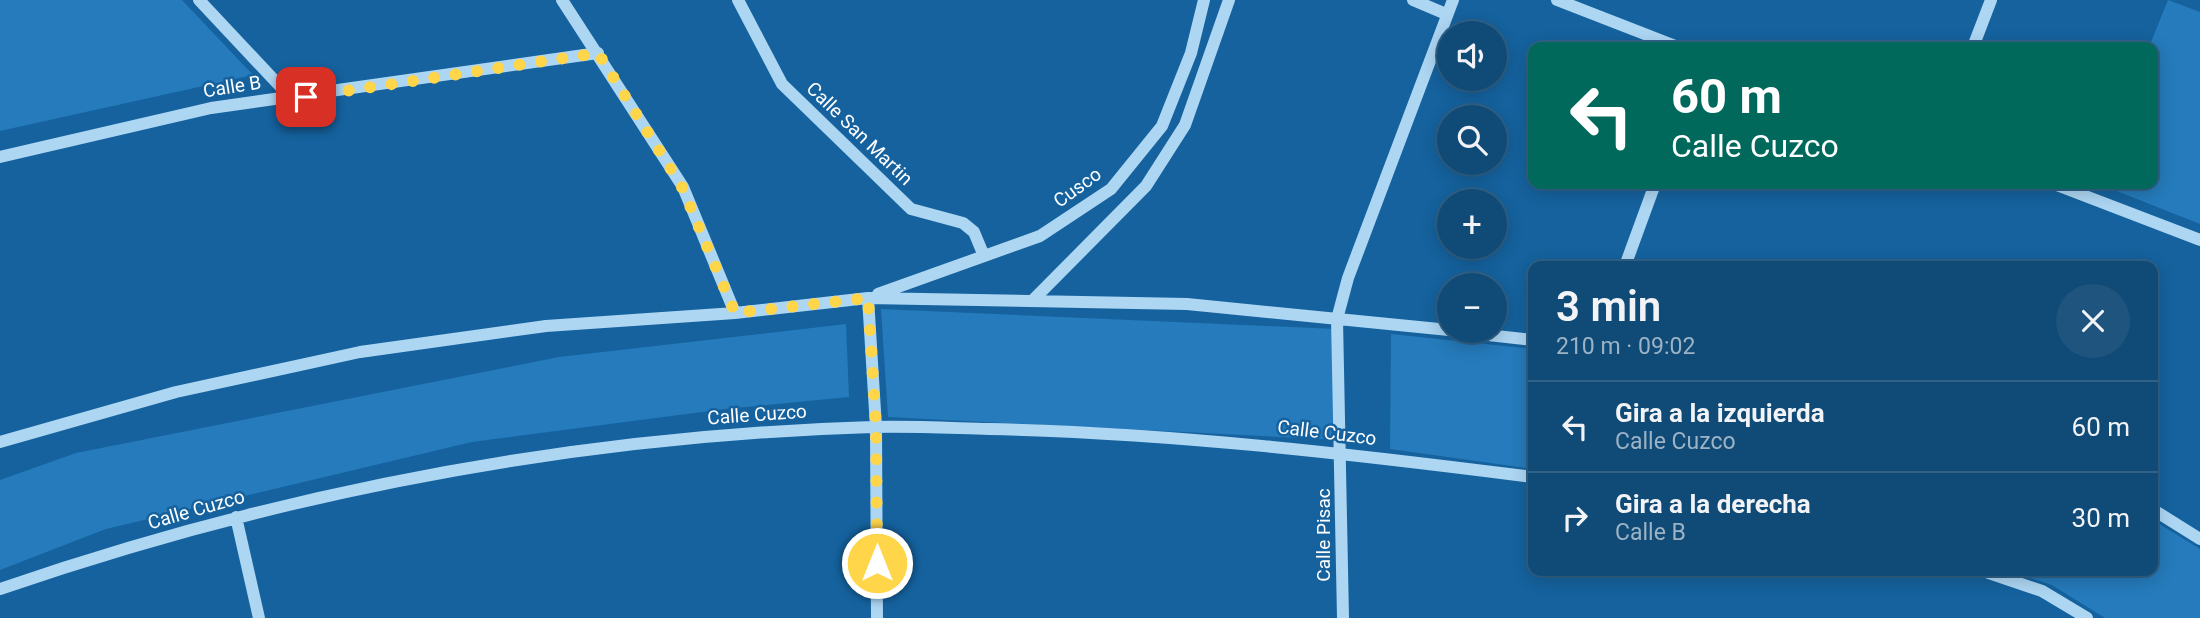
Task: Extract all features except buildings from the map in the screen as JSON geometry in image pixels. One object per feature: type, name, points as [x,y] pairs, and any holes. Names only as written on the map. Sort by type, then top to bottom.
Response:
[{"type":"street","points":[[199,0],[292,98]]},
{"type":"street","points":[[562,0],[682,187],[735,313]]},
{"type":"street","name":"Calle San Martin","points":[[738,0],[782,84],[911,209],[963,223],[974,232],[984,256]]},
{"type":"street","name":"Cusco","points":[[868,298],[1040,236],[1111,189],[1162,126],[1191,53],[1204,0]]},
{"type":"street","points":[[1034,299],[1146,186],[1185,125],[1230,0]]},
{"type":"street","points":[[1413,0],[1446,14]]},
{"type":"street","name":"Calle Pisac","points":[[1343,618],[1342,452],[1337,319],[1348,278],[1453,0]]},
{"type":"street","points":[[1557,0],[1665,42]]},
{"type":"street","points":[[1975,42],[1991,0]]},
{"type":"street","name":"Calle B","points":[[0,157],[211,108],[598,53]]},
{"type":"street","points":[[1627,261],[1653,189]]},
{"type":"street","points":[[2067,189],[2200,240]]},
{"type":"street","points":[[868,298],[876,427],[877,618]]},
{"type":"street","points":[[0,442],[176,391],[360,352],[546,326],[735,313],[868,298],[1034,299],[1186,304],[1437,330]]},
{"type":"street","points":[[1507,337],[1528,339]]},
{"type":"street","name":"Calle Cuzco","points":[[0,589],[79,562],[236,517],[452,469],[605,446],[735,434],[876,427],[1074,431],[1263,443],[1528,476]]},
{"type":"street","points":[[2158,513],[2200,539]]},
{"type":"street","points":[[236,517],[259,618]]},
{"type":"street","points":[[1998,576],[2042,591],[2087,618]]},
{"type":"shaded area","points":[[0,0],[182,0],[253,75],[0,131]]},
{"type":"shaded area","points":[[2168,0],[2200,12],[2200,224],[2112,189],[2158,189],[2158,42],[2151,42]]},
{"type":"shaded area","points":[[881,309],[1336,329],[1339,440],[888,417]]},
{"type":"shaded area","points":[[846,324],[849,397],[725,409],[472,442],[106,529],[0,570],[0,480],[76,453],[559,357]]},
{"type":"shaded area","points":[[1391,334],[1437,339],[1437,343],[1476,343],[1528,348],[1528,468],[1390,449]]},
{"type":"shaded area","points":[[2158,523],[2200,549],[2200,618],[2105,618],[2052,585],[2024,576],[2158,576]]},
{"type":"route","points":[[306,97],[598,53],[682,187],[735,313],[868,298],[876,427],[877,563]]}]
